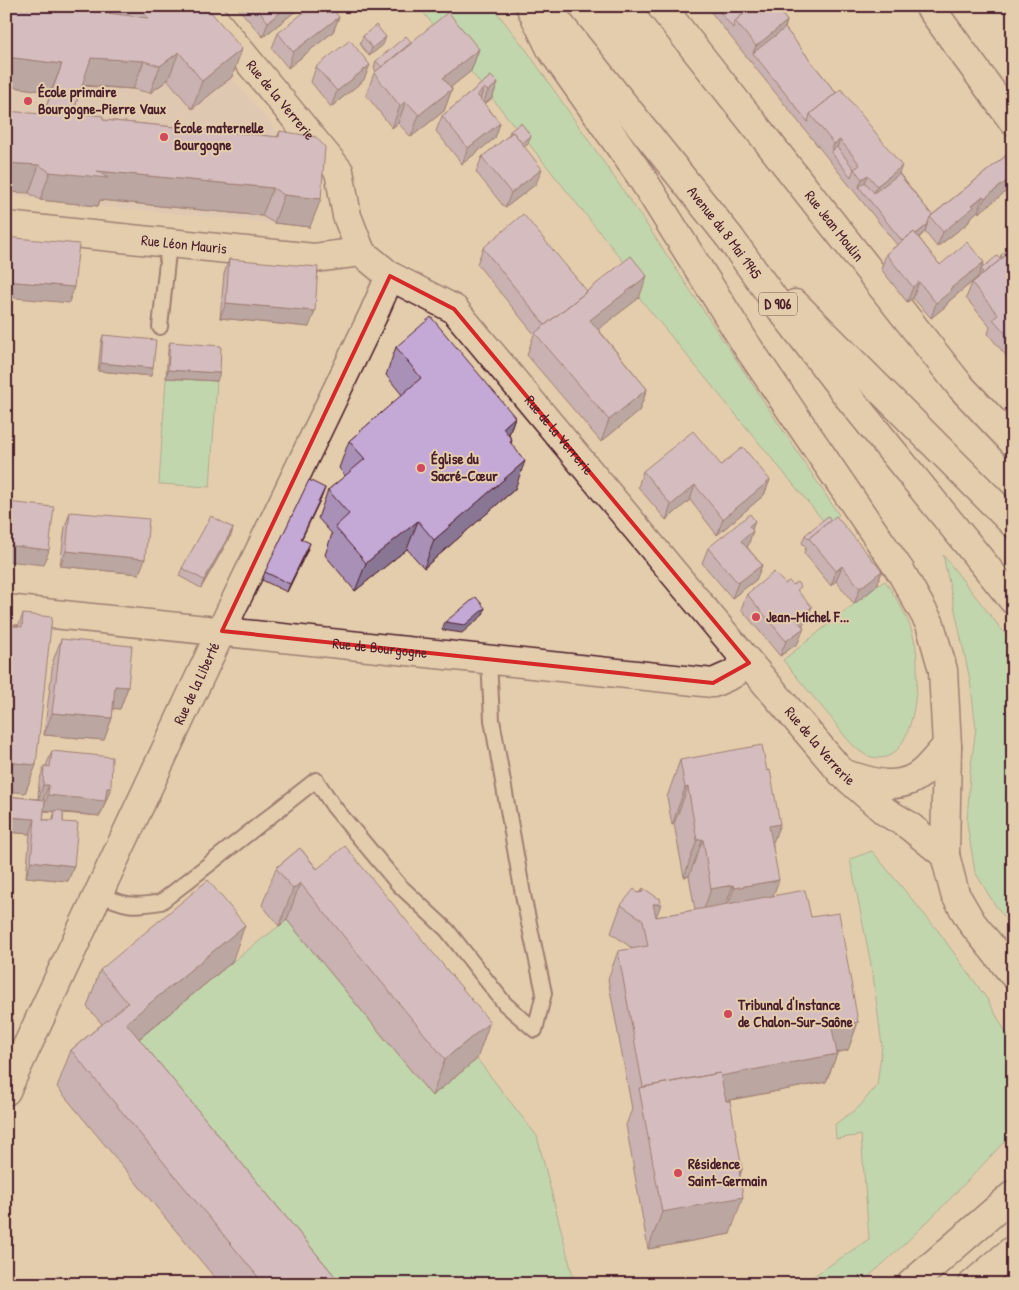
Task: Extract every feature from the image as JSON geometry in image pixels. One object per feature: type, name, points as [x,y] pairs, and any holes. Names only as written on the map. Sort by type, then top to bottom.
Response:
[{"type":"street","name":"Rue de la Verrerie","points":[[203,6],[338,170],[347,216],[361,252],[390,276],[454,309],[842,773],[886,812],[908,825],[945,855]]},
{"type":"street","points":[[530,6],[551,48],[640,175],[747,346],[906,580],[930,624],[943,670],[947,746],[945,855],[955,894],[972,923],[1007,967],[1013,987]]},
{"type":"street","name":"Avenue du 8 Mai 1945","points":[[545,6],[730,238],[781,309],[850,399],[1013,600]]},
{"type":"street","name":"Rue Jean Moulin","points":[[661,6],[960,387],[1013,442]]},
{"type":"street","points":[[929,6],[1013,121]]},
{"type":"street","name":"Rue Léon Mauris","points":[[6,226],[314,258],[361,252]]},
{"type":"street","points":[[730,238],[1013,523]]},
{"type":"street","name":"Rue de la Liberté","points":[[6,1092],[17,1042],[98,893],[390,276]]},
{"type":"street","name":"Rue de Bourgogne","points":[[6,609],[713,684],[749,664]]},
{"type":"street","points":[[842,773],[875,783],[894,785],[910,781],[923,772],[947,746]]},
{"type":"street","points":[[911,1284],[1013,1195]]},
{"type":"street","points":[[973,1284],[1013,1250]]},
{"type":"lane","points":[[160,326],[169,243]]},
{"type":"lane","points":[[98,893],[118,903],[138,906],[162,902],[316,780],[334,807],[399,885],[447,930],[505,1004],[535,1030],[544,993],[524,900],[492,720],[489,659]]},
{"type":"highlighted area","points":[[390,276],[454,309],[749,663],[713,683],[222,631]]},
{"type":"shaded area","points":[[6,6],[172,6],[314,175],[310,227],[6,196]]},
{"type":"green space","points":[[418,6],[492,6],[527,51],[645,222],[839,515],[826,524],[623,278],[631,271]]},
{"type":"green space","points":[[166,378],[217,381],[210,487],[159,484]]},
{"type":"green space","points":[[943,555],[1013,644],[1013,927],[995,905],[975,872],[967,824],[970,773],[976,728],[970,680]]},
{"type":"green space","points":[[885,581],[899,603],[910,626],[917,657],[917,675],[916,697],[912,718],[905,737],[896,751],[883,758],[866,755],[851,744],[783,660]]},
{"type":"green space","points":[[872,851],[939,932],[987,999],[1013,1045],[1013,1127],[1007,1139],[954,1195],[860,1284],[802,1284],[869,1239],[861,1135],[836,1139],[835,1124],[859,1107],[877,1085],[882,1046],[873,975],[850,859]]},
{"type":"green space","points":[[287,920],[432,1096],[477,1059],[537,1136],[575,1284],[297,1284],[113,1060],[232,962]]},
{"type":"building","points":[[6,6],[83,6],[83,10],[148,18],[139,6],[206,6],[242,49],[202,81],[179,52],[160,66],[144,61],[91,58],[73,113],[103,116],[103,120],[279,137],[280,131],[316,137],[325,147],[321,199],[284,195],[273,188],[97,171],[108,178],[50,172],[39,165],[6,163],[6,111],[42,114],[62,64],[6,57]]},
{"type":"building","points":[[255,6],[288,6],[268,22]]},
{"type":"building","points":[[312,6],[330,6],[339,17],[293,52],[278,33]]},
{"type":"building","points":[[715,6],[753,6],[735,21],[733,28]]},
{"type":"building","points":[[753,6],[776,6],[787,21],[756,46],[735,21]]},
{"type":"building","points":[[448,12],[479,49],[443,78],[452,89],[419,115],[406,101],[400,106],[374,73]]},
{"type":"building","points":[[376,25],[386,37],[372,48],[363,36]]},
{"type":"building","points":[[785,28],[836,93],[810,114],[808,122],[753,53]]},
{"type":"building","points":[[406,36],[412,43],[382,67],[376,61]]},
{"type":"building","points":[[350,40],[370,65],[337,91],[316,67]]},
{"type":"building","points":[[491,76],[498,83],[488,91],[484,88],[477,95],[500,123],[468,148],[442,116]]},
{"type":"building","points":[[841,89],[902,166],[877,186],[868,175],[862,179],[854,169],[860,165],[851,153],[840,140],[834,144],[810,114]]},
{"type":"building","points":[[521,123],[531,136],[522,143],[510,131]]},
{"type":"building","points":[[513,132],[542,169],[511,193],[482,157]]},
{"type":"building","points":[[837,147],[854,169],[851,177],[831,152]]},
{"type":"building","points":[[1013,150],[1013,176],[985,198],[983,196],[972,205],[974,207],[943,232],[930,217]]},
{"type":"building","points":[[899,174],[932,215],[927,225],[916,234],[914,232],[902,241],[859,187],[865,182],[874,193]]},
{"type":"building","points":[[523,214],[587,291],[545,325],[483,248]]},
{"type":"building","points":[[914,232],[940,265],[967,242],[984,262],[950,289],[951,291],[936,303],[919,282],[913,287],[886,254]]},
{"type":"building","points":[[6,237],[79,244],[74,287],[6,281]]},
{"type":"building","points":[[1009,249],[1013,252],[1013,255],[1008,258],[1006,255],[977,277],[983,272],[981,269],[997,256],[1000,259],[1001,255]]},
{"type":"building","points":[[1006,255],[1013,264],[1013,342],[993,319],[998,315],[972,283]]},
{"type":"building","points":[[631,256],[647,276],[590,320],[647,389],[609,420],[535,333]]},
{"type":"building","points":[[229,259],[318,267],[315,311],[226,303]]},
{"type":"building","name":"Église du Sacré-Cœur","points":[[431,317],[515,417],[503,428],[512,440],[510,442],[525,461],[434,540],[418,521],[366,563],[335,527],[349,514],[328,490],[365,459],[349,441],[421,378],[396,347]]},
{"type":"building","points":[[103,335],[156,340],[153,368],[101,363]]},
{"type":"building","points":[[170,342],[221,346],[220,373],[168,370]]},
{"type":"building","points":[[693,431],[721,465],[743,447],[770,480],[723,519],[695,485],[671,505],[643,471]]},
{"type":"building","points":[[309,480],[325,488],[301,539],[310,543],[290,584],[265,572]]},
{"type":"building","points":[[6,502],[54,507],[49,550],[6,545]]},
{"type":"building","points":[[70,512],[149,519],[145,559],[66,551]]},
{"type":"building","points":[[750,514],[755,521],[749,526],[753,531],[741,541],[762,565],[738,583],[708,548]]},
{"type":"building","points":[[211,516],[233,528],[204,580],[182,568]]},
{"type":"building","points":[[828,516],[831,520],[809,539],[805,535]]},
{"type":"building","points":[[836,516],[882,571],[860,588],[842,566],[836,571],[809,538]]},
{"type":"building","points":[[774,572],[785,584],[789,581],[793,585],[797,582],[801,587],[797,590],[812,607],[796,619],[804,628],[786,641],[747,594]]},
{"type":"building","points":[[476,597],[485,608],[465,625],[445,622]]},
{"type":"building","points":[[23,614],[52,617],[36,765],[6,762],[6,625],[22,627]]},
{"type":"building","points":[[61,639],[132,646],[128,687],[115,686],[112,718],[52,713]]},
{"type":"building","points":[[762,745],[767,771],[770,770],[780,824],[769,826],[779,880],[734,888],[733,885],[711,889],[703,839],[697,840],[688,787],[685,788],[680,760]]},
{"type":"building","points":[[52,751],[112,757],[111,788],[107,788],[105,801],[48,795],[49,785],[43,785],[44,766],[50,767]]},
{"type":"building","points":[[6,796],[45,800],[43,820],[54,820],[55,810],[63,811],[63,822],[78,823],[74,866],[31,861],[35,819],[10,817],[11,810],[6,809]]},
{"type":"building","points":[[6,809],[11,810],[6,867]]},
{"type":"building","points":[[345,846],[490,1022],[445,1059],[300,883],[293,889],[276,868],[300,848],[317,869]]},
{"type":"building","points":[[208,880],[245,925],[126,1023],[338,1280],[334,1284],[264,1284],[71,1050],[128,1003],[100,970]]},
{"type":"building","name":"Tribunal d'Instance de Chalon-Sur-Saône","points":[[643,888],[660,898],[661,904],[653,904],[656,917],[805,890],[811,917],[839,913],[858,1022],[832,1028],[837,1054],[721,1076],[720,1073],[643,1087],[618,951],[648,946],[643,920],[621,905],[634,889],[638,893],[643,892]]},
{"type":"building","points":[[720,1073],[726,1101],[730,1101],[742,1169],[739,1170],[743,1197],[662,1212],[639,1088]]},
{"type":"place","name":"École primaire Bourgogne-Pierre Vaux","points":[[28,101]]},
{"type":"place","name":"École maternelle Bourgogne","points":[[164,137]]},
{"type":"place","name":"Église du Sacré-Cœur","points":[[421,468]]},
{"type":"place","name":"Jean-Michel F...","points":[[756,617]]},
{"type":"place","name":"Tribunal d'Instance de Chalon-Sur-Saône","points":[[728,1014]]},
{"type":"place","name":"Résidence Saint-Germain","points":[[678,1173]]}]
